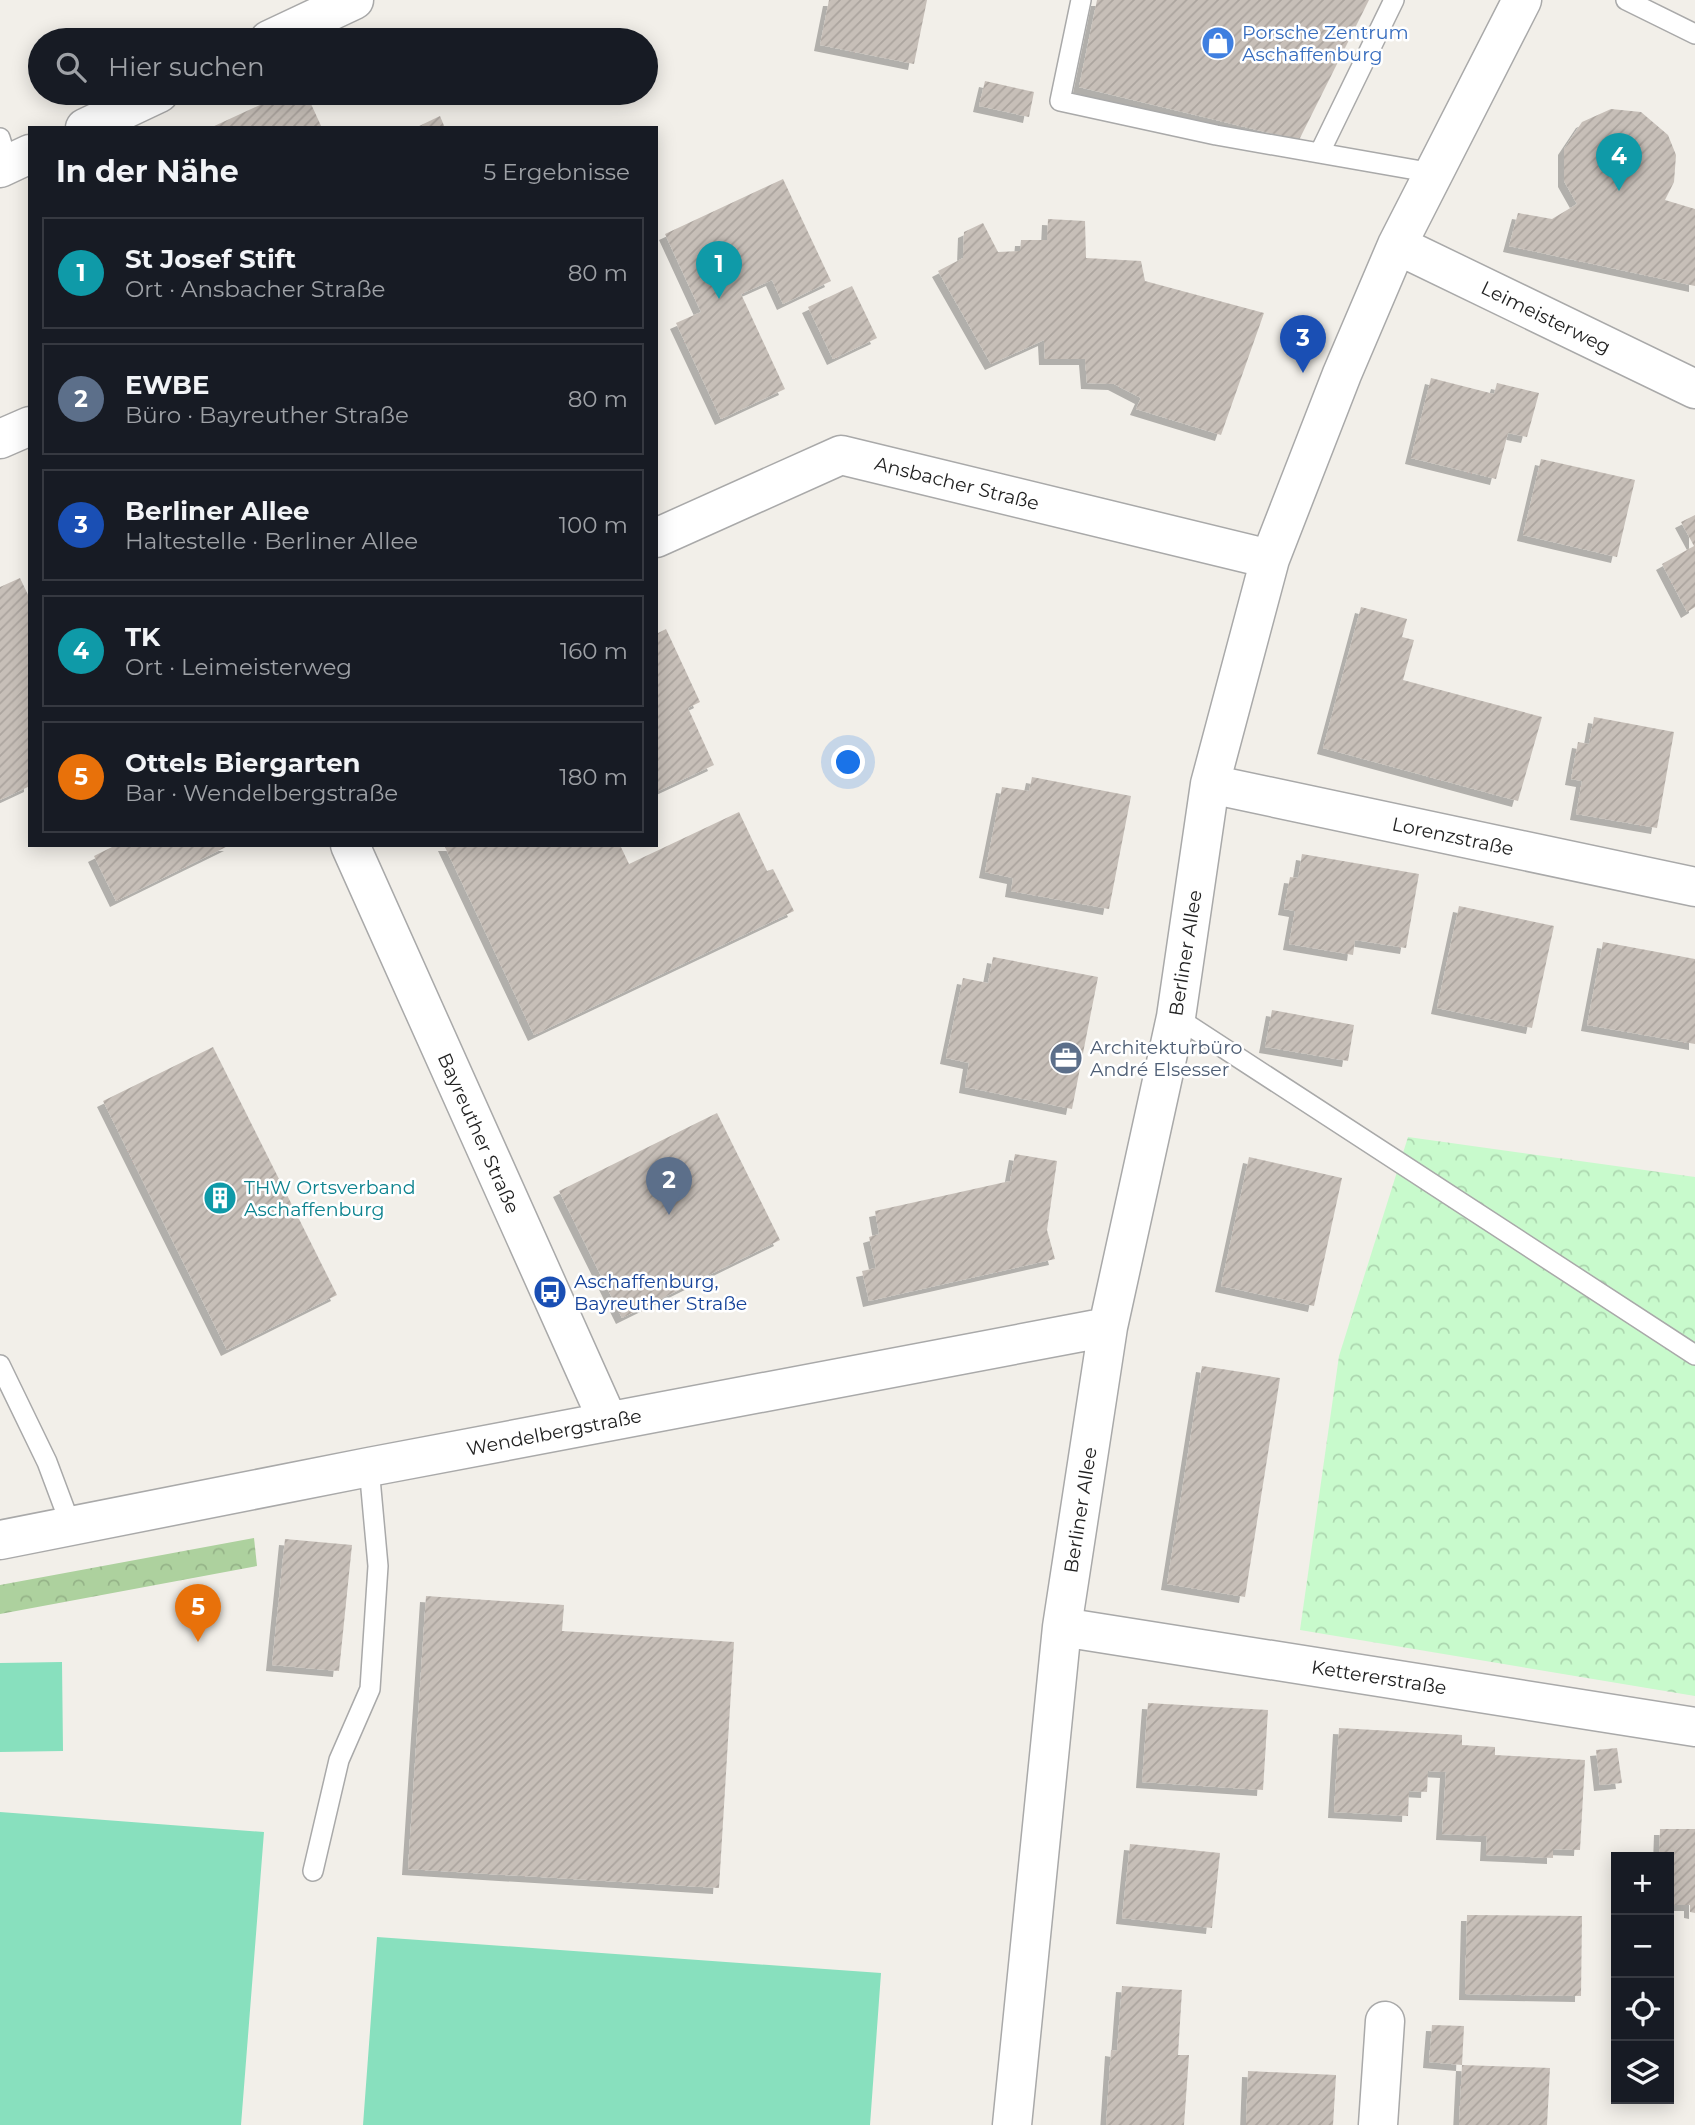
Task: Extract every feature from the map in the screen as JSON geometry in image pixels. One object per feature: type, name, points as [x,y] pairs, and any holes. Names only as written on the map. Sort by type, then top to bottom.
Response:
[{"type":"street","points":[[295,28],[354,0]]},
{"type":"street","name":"Berliner Allee","points":[[1012,2125],[1062,1627],[1108,1327],[1176,1017],[1210,784],[1270,559],[1342,374],[1397,245],[1522,0]]},
{"type":"street","points":[[89,126],[134,105]]},
{"type":"street","name":"Leimeisterweg","points":[[1397,245],[1695,389]]},
{"type":"street","points":[[0,439],[28,427]]},
{"type":"street","name":"Ansbacher Straße","points":[[658,537],[841,455],[1270,559]]},
{"type":"street","name":"Lorenzstraße","points":[[1210,784],[1695,887]]},
{"type":"street","name":"Bayreuther Straße","points":[[351,847],[608,1422]]},
{"type":"street","name":"Wendelbergstraße","points":[[0,1540],[1108,1327]]},
{"type":"street","name":"Kettererstraße","points":[[1062,1627],[1695,1727]]},
{"type":"street","points":[[1378,2125],[1385,2021]]},
{"type":"lane","points":[[1081,0],[1060,101],[1216,135],[1433,173]]},
{"type":"lane","points":[[1320,152],[1394,0]]},
{"type":"lane","points":[[1626,0],[1658,8],[1695,34]]},
{"type":"lane","points":[[1176,1017],[1695,1355]]},
{"type":"lane","points":[[0,1365],[47,1462],[71,1526]]},
{"type":"lane","points":[[313,1871],[339,1760],[370,1689],[378,1566],[369,1467]]},
{"type":"green space","points":[[1408,1137],[1695,1177],[1695,1696],[1300,1630],[1339,1356]]},
{"type":"green space","points":[[254,1538],[257,1566],[0,1614],[0,1585]]},
{"type":"green space","points":[[62,1662],[63,1751],[0,1752],[0,1663]]},
{"type":"green space","points":[[0,1812],[264,1832],[241,2125],[0,2125]]},
{"type":"green space","points":[[377,1937],[881,1973],[870,2125],[363,2125]]},
{"type":"building","points":[[829,0],[927,0],[914,64],[820,45]]},
{"type":"building","name":"Porsche Zentrum Aschaffenburg","points":[[1097,0],[1369,0],[1299,140],[1079,87]]},
{"type":"building","points":[[985,81],[1034,92],[1029,117],[979,106]]},
{"type":"building","points":[[260,105],[311,105],[321,126],[214,126]]},
{"type":"building","points":[[1611,109],[1641,112],[1668,135],[1676,155],[1674,182],[1665,200],[1695,209],[1695,286],[1509,246],[1518,213],[1552,219],[1577,204],[1564,181],[1564,149],[1582,122]]},
{"type":"building","points":[[440,116],[444,126],[419,126]]},
{"type":"building","points":[[783,179],[831,281],[783,304],[772,280],[741,294],[785,389],[721,419],[676,323],[701,312],[665,234]]},
{"type":"building","points":[[1048,219],[1085,221],[1086,258],[1141,261],[1145,281],[1264,313],[1221,435],[1136,409],[1141,398],[1114,384],[1087,383],[1085,359],[1045,359],[1044,340],[991,364],[938,271],[963,258],[964,232],[983,223],[998,252],[1020,251],[1021,240],[1047,240]]},
{"type":"building","points":[[852,286],[877,338],[833,359],[808,307]]},
{"type":"building","points":[[1431,378],[1494,394],[1497,383],[1539,393],[1527,437],[1508,433],[1496,479],[1411,458]]},
{"type":"building","points":[[1541,459],[1635,480],[1617,557],[1523,535]]},
{"type":"building","points":[[1695,515],[1695,607],[1687,612],[1662,564],[1694,546],[1681,522]]},
{"type":"building","points":[[20,578],[28,595],[28,787],[0,800],[0,587]]},
{"type":"building","points":[[1361,607],[1407,619],[1402,637],[1414,640],[1403,680],[1542,717],[1518,801],[1323,748]]},
{"type":"building","points":[[666,629],[700,702],[688,708],[714,765],[658,791],[658,633]]},
{"type":"building","points":[[1594,717],[1674,732],[1657,828],[1576,814],[1582,781],[1571,779],[1578,742],[1589,744]]},
{"type":"building","points":[[1032,777],[1131,796],[1109,909],[1011,891],[1013,878],[985,872],[1002,787],[1029,791]]},
{"type":"building","points":[[739,812],[767,871],[773,869],[794,911],[534,1035],[445,847],[621,847],[629,864]]},
{"type":"building","points":[[112,847],[226,847],[116,901],[94,856]]},
{"type":"building","points":[[1302,854],[1419,874],[1406,948],[1355,940],[1353,955],[1289,944],[1295,911],[1284,909],[1290,877],[1298,878]]},
{"type":"building","points":[[1459,906],[1554,926],[1532,1028],[1437,1008]]},
{"type":"building","points":[[1603,942],[1695,959],[1695,1044],[1587,1025]]},
{"type":"building","points":[[993,957],[1098,977],[1072,1109],[965,1087],[969,1063],[946,1058],[963,978],[988,983]]},
{"type":"building","points":[[1272,1010],[1354,1025],[1348,1061],[1265,1047]]},
{"type":"building","name":"THW Ortsverband Aschaffenburg","points":[[213,1047],[337,1295],[227,1350],[103,1101]]},
{"type":"building","points":[[717,1113],[780,1240],[622,1318],[559,1191]]},
{"type":"building","points":[[1015,1154],[1057,1161],[1047,1230],[1055,1259],[869,1301],[862,1271],[876,1268],[869,1237],[879,1234],[875,1211],[1010,1181]]},
{"type":"building","points":[[1249,1157],[1342,1178],[1314,1306],[1221,1286]]},
{"type":"building","points":[[1202,1366],[1280,1378],[1245,1597],[1167,1584]]},
{"type":"building","points":[[285,1539],[352,1545],[339,1671],[272,1665]]},
{"type":"building","points":[[426,1596],[564,1605],[562,1631],[734,1642],[719,1888],[408,1869]]},
{"type":"building","points":[[1148,1703],[1268,1710],[1263,1790],[1142,1782]]},
{"type":"building","points":[[1339,1728],[1462,1735],[1462,1745],[1495,1747],[1495,1755],[1585,1760],[1580,1850],[1553,1849],[1553,1858],[1486,1855],[1487,1836],[1442,1834],[1446,1772],[1428,1771],[1427,1792],[1409,1791],[1408,1816],[1334,1812]]},
{"type":"building","points":[[1617,1748],[1622,1783],[1600,1785],[1596,1750]]},
{"type":"building","points":[[1660,1829],[1695,1829],[1695,1913],[1690,1912],[1690,1905],[1674,1905],[1674,1852],[1659,1852]]},
{"type":"building","points":[[1130,1844],[1220,1853],[1212,1928],[1122,1918]]},
{"type":"building","points":[[1467,1915],[1582,1916],[1581,1996],[1465,1994]]},
{"type":"building","points":[[1122,1986],[1182,1990],[1178,2055],[1189,2055],[1184,2125],[1106,2125],[1111,2050],[1117,2051]]},
{"type":"building","points":[[1432,2025],[1464,2026],[1462,2065],[1429,2062]]},
{"type":"building","points":[[1462,2065],[1550,2068],[1547,2125],[1459,2125]]},
{"type":"building","points":[[1248,2071],[1336,2075],[1333,2125],[1246,2125]]},
{"type":"place","name":"Porsche Zentrum Aschaffenburg","points":[[1218,43]]},
{"type":"place","name":"TK","points":[[1619,191]]},
{"type":"place","name":"St Josef Stift","points":[[719,299]]},
{"type":"place","name":"Berliner Allee","points":[[1303,373]]},
{"type":"place","name":"Architekturbüro André Elsesser","points":[[1066,1058]]},
{"type":"place","name":"THW Ortsverband Aschaffenburg","points":[[220,1198]]},
{"type":"place","name":"EWBE","points":[[669,1215]]},
{"type":"place","name":"Aschaffenburg, Bayreuther Straße","points":[[550,1292]]},
{"type":"place","name":"Ottels Biergarten","points":[[198,1642]]}]
